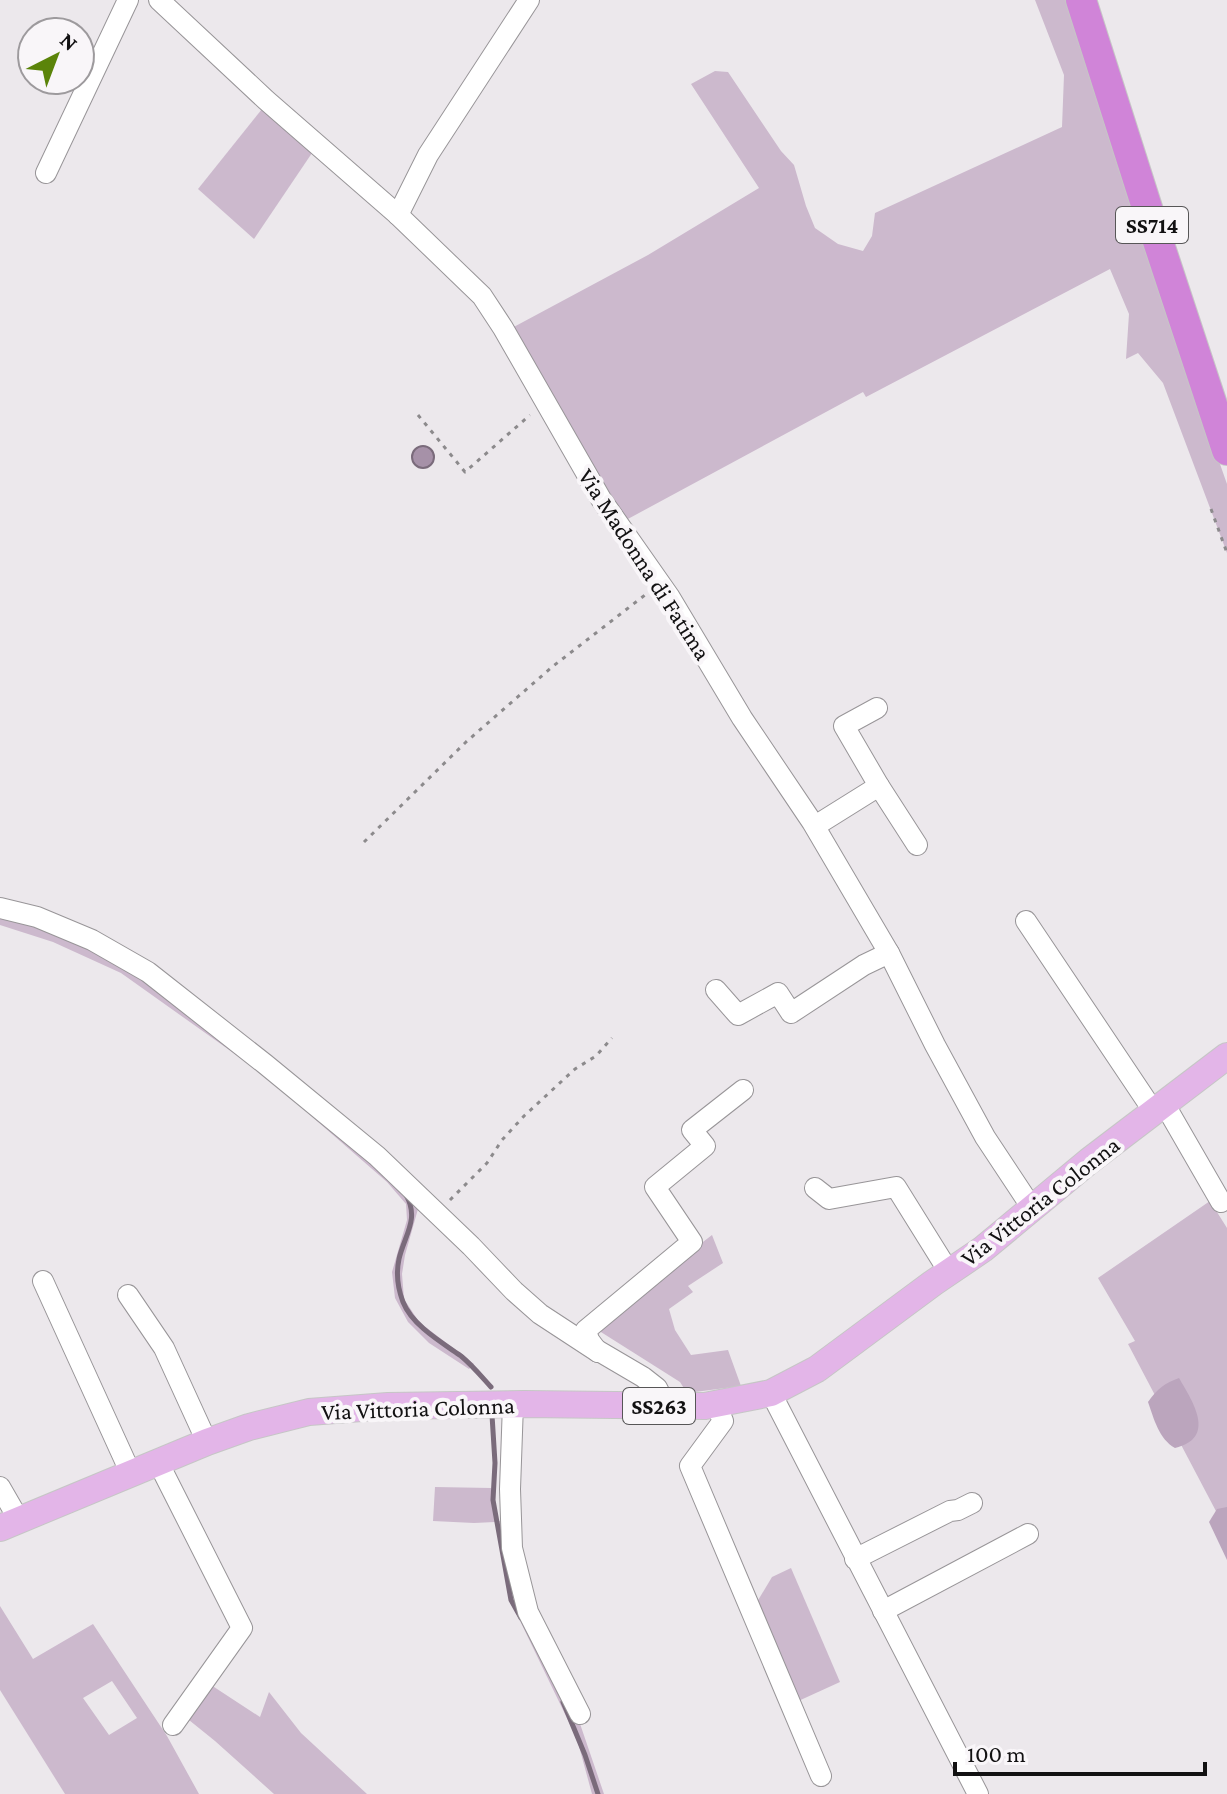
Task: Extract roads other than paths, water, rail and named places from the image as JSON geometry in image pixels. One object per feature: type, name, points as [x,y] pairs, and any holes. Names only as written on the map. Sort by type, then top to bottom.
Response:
[{"type":"highway","name":"SS714","points":[[1081,0],[1227,450]]},
{"type":"main road","name":"Via Vittoria Colonna","points":[[10,1524],[207,1442],[249,1427],[309,1412],[388,1406],[513,1404],[705,1406],[771,1393],[817,1369],[983,1249],[1089,1161],[1227,1056]]},
{"type":"street","points":[[46,173],[128,0]]},
{"type":"street","name":"Via Madonna di Fatima","points":[[159,0],[266,100],[398,215],[482,296],[601,499],[662,585],[742,718],[815,826],[889,953],[985,1137],[1032,1208]]},
{"type":"street","points":[[398,215],[428,155],[529,0]]},
{"type":"street","points":[[877,708],[844,726],[917,845]]},
{"type":"street","points":[[815,826],[879,786]]},
{"type":"street","points":[[0,908],[37,917],[92,940],[148,972],[377,1156],[540,1314],[643,1377],[657,1388],[666,1406]]},
{"type":"street","points":[[1026,921],[1160,1108],[1221,1202]]},
{"type":"street","points":[[716,990],[738,1015],[778,993],[791,1013],[864,965],[889,953]]},
{"type":"street","points":[[598,1351],[586,1330],[692,1242],[655,1187],[705,1146],[692,1130],[743,1090]]},
{"type":"street","points":[[815,1188],[829,1199],[896,1187],[949,1272]]},
{"type":"street","points":[[43,1281],[131,1474]]},
{"type":"street","points":[[128,1295],[164,1348],[207,1442]]},
{"type":"street","points":[[771,1393],[978,1794]]},
{"type":"street","points":[[513,1404],[510,1489],[512,1548],[528,1612],[580,1714]]},
{"type":"street","points":[[716,1405],[723,1421],[690,1466],[821,1776]]},
{"type":"street","points":[[158,1462],[242,1628],[173,1725]]},
{"type":"street","points":[[0,1487],[10,1524]]},
{"type":"street","points":[[855,1559],[972,1503]]},
{"type":"street","points":[[883,1611],[1028,1534]]},
{"type":"waterway","points":[[406,1195],[412,1212],[399,1259],[399,1286],[403,1302],[420,1326],[465,1359],[491,1387]]},
{"type":"waterway","points":[[492,1415],[495,1463],[493,1500],[511,1600],[521,1618]]},
{"type":"waterway","points":[[563,1702],[598,1794]]}]
